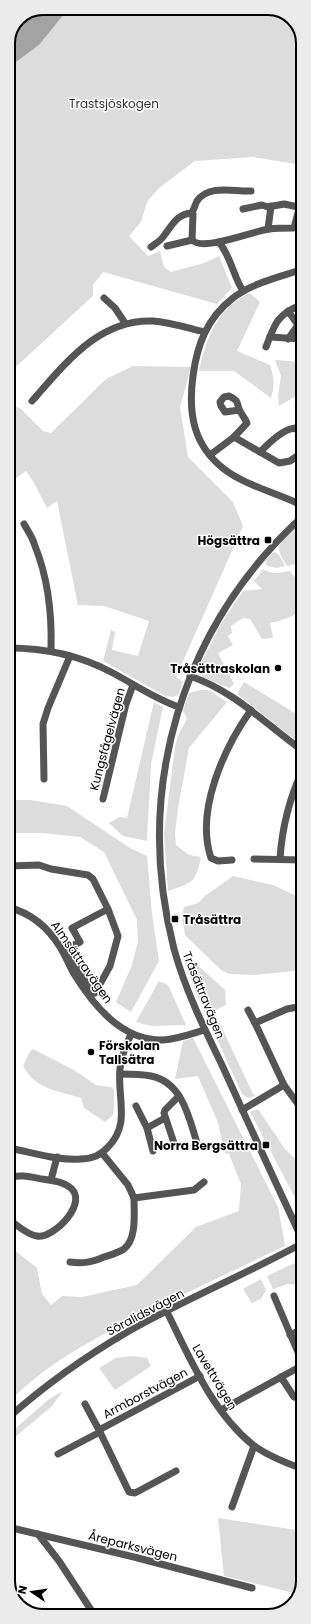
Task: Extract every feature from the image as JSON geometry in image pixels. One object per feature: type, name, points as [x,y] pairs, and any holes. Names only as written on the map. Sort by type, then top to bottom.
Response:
[{"type":"street","points":[[192,240],[194,220],[192,212],[198,200],[206,194],[218,190],[238,192],[251,191]]},
{"type":"street","points":[[242,209],[262,205],[271,206],[284,204],[296,206]]},
{"type":"street","points":[[268,229],[271,206]]},
{"type":"street","points":[[151,247],[161,240],[176,220],[183,214],[192,212]]},
{"type":"street","points":[[167,246],[192,240],[199,244],[219,242],[268,229],[294,228],[296,220]]},
{"type":"street","points":[[219,242],[229,256],[235,277],[243,291]]},
{"type":"street","points":[[296,272],[243,291],[215,315],[204,332],[195,357],[191,405],[196,433],[210,455],[224,469],[232,475],[296,503]]},
{"type":"street","points":[[104,298],[115,308],[125,323]]},
{"type":"street","points":[[266,347],[277,320],[288,311],[296,307]]},
{"type":"street","points":[[288,311],[296,322]]},
{"type":"street","points":[[32,401],[76,353],[102,334],[125,323],[163,322],[204,332]]},
{"type":"street","points":[[288,338],[296,328]]},
{"type":"street","points":[[270,337],[296,339]]},
{"type":"street","points":[[210,455],[234,437],[247,423],[239,410]]},
{"type":"street","points":[[260,452],[272,441],[291,429],[296,428]]},
{"type":"street","points":[[234,437],[274,461],[283,463],[296,457]]},
{"type":"street","name":"Tråsättravägen","points":[[296,523],[274,544],[240,586],[214,628],[190,676],[179,707],[166,763],[162,788],[160,819],[161,869],[164,899],[174,950],[204,1030],[296,1227]]},
{"type":"street","points":[[24,524],[35,545],[42,571],[48,607],[51,650]]},
{"type":"street","points":[[15,648],[51,650],[81,659],[98,666],[168,704],[179,707]]},
{"type":"street","points":[[44,779],[43,724],[48,708],[70,656]]},
{"type":"street","points":[[190,676],[203,680],[232,696],[296,746]]},
{"type":"street","name":"Kungsfågelvägen","points":[[103,799],[126,704],[133,685]]},
{"type":"street","points":[[232,860],[218,861],[211,858],[207,830],[208,815],[214,783],[227,749],[235,733],[251,710]]},
{"type":"street","points":[[280,859],[281,839],[285,816],[296,785]]},
{"type":"street","points":[[254,859],[296,860]]},
{"type":"street","points":[[15,865],[31,864],[88,875],[93,879],[108,909],[118,936],[110,966],[95,993],[85,981],[68,948],[80,942],[72,928],[108,909]]},
{"type":"street","name":"Almsättravägen","points":[[15,909],[31,917],[47,930],[60,946],[72,970],[90,997],[110,1019],[131,1034],[150,1039],[164,1040],[204,1030]]},
{"type":"street","points":[[255,1024],[287,1009],[296,1007]]},
{"type":"street","points":[[248,1010],[284,1085],[296,1101]]},
{"type":"street","points":[[15,1149],[81,1160],[102,1153],[116,1139],[121,1127],[120,1074],[122,1057],[131,1034]]},
{"type":"street","points":[[120,1074],[153,1076],[174,1087],[187,1109],[197,1143]]},
{"type":"street","points":[[242,1110],[284,1085]]},
{"type":"street","points":[[176,1146],[164,1114],[165,1110],[179,1096]]},
{"type":"street","points":[[136,1106],[146,1128],[153,1151]]},
{"type":"street","points":[[146,1128],[165,1118]]},
{"type":"street","points":[[70,1262],[86,1263],[120,1251],[126,1248],[130,1242],[134,1198],[128,1185],[102,1153]]},
{"type":"street","points":[[51,1180],[57,1157]]},
{"type":"street","points":[[15,1177],[22,1176],[51,1180],[68,1186],[75,1193],[75,1205],[70,1215],[47,1235],[39,1237],[32,1235],[15,1223]]},
{"type":"street","points":[[134,1198],[194,1190],[204,1182]]},
{"type":"street","name":"Söralidsvägen","points":[[15,1412],[72,1368],[130,1331],[296,1246]]},
{"type":"street","points":[[274,1296],[296,1348]]},
{"type":"street","name":"Lavettvägen","points":[[167,1312],[200,1376],[221,1410],[234,1426],[254,1446],[296,1466]]},
{"type":"street","points":[[290,1335],[296,1332]]},
{"type":"street","points":[[221,1410],[296,1368]]},
{"type":"street","name":"Armborstvägen","points":[[58,1454],[200,1376]]},
{"type":"street","points":[[281,1377],[294,1397],[296,1398]]},
{"type":"street","name":"Armborstvägen","points":[[86,1404],[129,1492],[135,1493],[176,1472]]},
{"type":"street","points":[[232,1507],[254,1446]]},
{"type":"street","name":"Åreparksvägen","points":[[15,1529],[134,1557],[252,1588]]},
{"type":"street","points":[[38,1534],[59,1561],[90,1609]]},
{"type":"green space","name":"Trastsjöskogen","points":[[63,15],[270,15],[279,17],[289,25],[295,34],[296,39],[296,164],[253,157],[195,161],[159,188],[147,202],[141,222],[129,236],[148,256],[160,251],[164,267],[171,272],[204,263],[219,256],[232,288],[217,304],[103,272],[93,285],[93,296],[15,368],[15,63],[39,45]]},
{"type":"green space","points":[[250,293],[260,302],[237,351],[270,365],[274,381],[271,398],[234,371],[199,371],[205,347],[221,316],[239,299]]},
{"type":"green space","points":[[275,360],[296,362],[296,396],[279,406],[278,396],[281,376]]},
{"type":"green space","points":[[133,366],[191,367],[180,407],[188,457],[233,502],[243,526],[176,677],[183,682],[178,695],[173,697],[165,696],[103,661],[111,630],[115,632],[112,650],[138,656],[149,621],[104,606],[78,605],[57,501],[47,508],[26,471],[15,479],[15,407],[20,408],[43,431],[51,433],[106,379]]},
{"type":"green space","points":[[296,528],[296,564],[287,566],[279,548],[285,538]]},
{"type":"green space","points":[[275,552],[279,555],[285,566],[277,568],[267,566],[265,561],[272,553]]},
{"type":"green space","points":[[263,569],[273,573],[290,571],[296,579],[296,614],[270,623],[273,638],[262,639],[250,619],[243,618],[231,626],[232,633],[228,636],[233,645],[218,653],[234,684],[229,688],[203,677],[198,671],[222,622],[243,591],[262,589],[254,581]]},
{"type":"green space","points":[[244,682],[296,714],[296,740],[237,694]]},
{"type":"green space","points":[[209,690],[227,702],[189,748],[178,808],[175,834],[176,845],[189,855],[201,857],[197,872],[192,881],[188,884],[168,891],[164,834],[175,747],[178,735],[187,719],[183,710],[189,693]]},
{"type":"green space","points":[[154,702],[163,707],[151,764],[147,841],[123,836],[109,823],[119,817],[127,818]]},
{"type":"green space","points":[[15,800],[30,800],[67,806],[130,848],[147,856],[152,914],[159,961],[131,1012],[116,1002],[132,965],[138,941],[137,920],[104,852],[80,837],[42,833],[15,833]]},
{"type":"green space","points":[[233,876],[273,885],[296,896],[296,971],[253,975],[229,974],[221,970],[185,935],[182,917],[184,907],[198,903],[205,896]]},
{"type":"green space","points":[[183,959],[193,961],[225,990],[226,1005],[214,1011],[253,1094],[256,1096],[248,1098],[242,1094],[196,993]]},
{"type":"green space","points":[[159,981],[168,985],[186,1025],[151,1026],[136,1022]]},
{"type":"green space","points":[[193,1038],[278,1207],[285,1246],[102,1335],[43,1372],[15,1396],[15,1251],[37,1268],[42,1294],[51,1305],[62,1296],[82,1297],[137,1285],[196,1227],[239,1211],[241,1184],[229,1154],[225,1153],[218,1123],[198,1076],[175,1079],[183,1041]]},
{"type":"green space","points":[[33,1049],[74,1070],[96,1085],[111,1087],[114,1090],[113,1115],[105,1122],[84,1108],[81,1098],[48,1088],[34,1080],[23,1066],[29,1053]]},
{"type":"green space","points":[[258,1109],[285,1149],[296,1159],[296,1200],[250,1112]]},
{"type":"green space","points":[[296,1262],[296,1285],[288,1284],[273,1289],[267,1276]]},
{"type":"green space","points":[[261,1279],[266,1290],[261,1299],[252,1303],[243,1289]]},
{"type":"green space","points":[[133,1356],[147,1358],[151,1366],[115,1390],[99,1368],[116,1358]]},
{"type":"green space","points":[[63,1391],[52,1406],[15,1437],[15,1429],[49,1399]]},
{"type":"green space","points":[[218,1518],[296,1530],[296,1581],[293,1593],[224,1576]]},
{"type":"shaded area","points":[[43,15],[63,15],[39,45],[15,63],[15,43],[17,32],[23,23],[32,17]]},
{"type":"place","name":"Högsättra","points":[[268,540]]},
{"type":"place","name":"Tråsättraskolan","points":[[278,668]]},
{"type":"place","name":"Tråsättra","points":[[175,919]]},
{"type":"place","name":"Förskolan Tallsätra","points":[[91,1052]]},
{"type":"place","name":"Norra Bergsättra","points":[[266,1145]]}]
